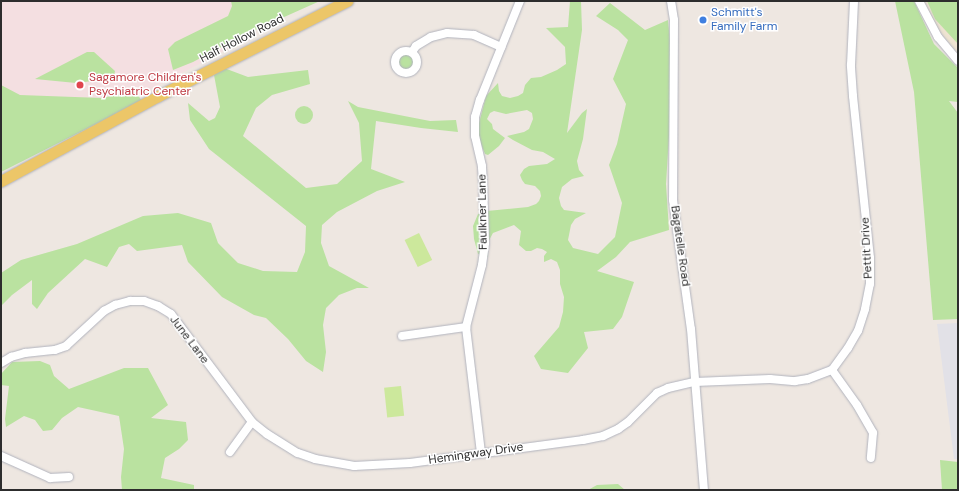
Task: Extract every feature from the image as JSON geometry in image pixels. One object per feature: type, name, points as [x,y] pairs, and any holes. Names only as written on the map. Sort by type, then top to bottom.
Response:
[{"type":"main road","name":"Half Hollow Road","points":[[1,181],[158,96],[347,1]]},
{"type":"street","name":"Faulkner Lane","points":[[481,453],[466,327],[482,265],[485,244],[483,182],[475,136],[475,117],[520,1]]},
{"type":"street","name":"Bagatelle Road","points":[[671,1],[674,20],[673,200],[691,329],[704,490]]},
{"type":"street","name":"Pettit Drive","points":[[832,370],[858,331],[865,309],[870,284],[869,250],[851,65],[854,1]]},
{"type":"street","points":[[919,1],[938,37],[958,61]]},
{"type":"street","points":[[412,52],[416,46],[431,37],[446,32],[474,35],[501,47]]},
{"type":"street","name":"June Lane","points":[[1,363],[11,357],[24,353],[55,350],[66,346],[104,311],[115,305],[130,301],[144,301],[158,306],[171,314],[252,422]]},
{"type":"street","points":[[402,336],[466,327]]},
{"type":"street","points":[[695,382],[770,379],[795,381],[808,379],[832,370],[857,405],[873,433],[871,458]]},
{"type":"street","name":"Hemingway Drive","points":[[252,422],[282,444],[315,459],[332,464],[377,466],[583,440],[603,436],[628,422],[657,393],[668,388],[695,382]]},
{"type":"street","points":[[230,452],[252,422]]},
{"type":"street","points":[[1,456],[50,478],[69,477]]},
{"type":"shaded area","name":"Sagamore Children's Psychiatric Center","points":[[1,1],[238,1],[257,34],[16,159],[1,135]]},
{"type":"shaded area","points":[[922,1],[958,1],[958,54],[936,27]]},
{"type":"shaded area","points":[[958,323],[958,459],[954,459],[937,324]]},
{"type":"green space","points":[[231,1],[320,1],[242,36],[193,62],[173,70],[168,49],[175,42],[228,16],[232,6]]},
{"type":"green space","points":[[570,1],[581,1],[582,30],[567,133],[582,113],[587,109],[583,139],[577,161],[579,170],[584,176],[572,179],[562,187],[559,198],[561,206],[564,210],[586,213],[575,219],[571,225],[568,240],[573,248],[598,254],[615,237],[622,203],[609,165],[617,144],[626,104],[613,79],[628,40],[618,30],[596,16],[610,3],[645,30],[668,20],[673,72],[666,184],[669,230],[630,242],[616,257],[597,271],[634,282],[622,317],[613,329],[584,332],[588,348],[568,373],[541,369],[534,356],[559,327],[563,312],[564,297],[560,284],[560,270],[557,262],[551,259],[544,262],[544,256],[547,252],[542,249],[537,248],[531,251],[526,251],[519,245],[521,231],[514,225],[493,233],[487,244],[488,257],[478,254],[474,239],[473,226],[478,214],[487,211],[528,207],[539,201],[541,196],[540,191],[535,186],[525,184],[520,175],[524,169],[529,166],[547,164],[555,159],[543,152],[532,150],[507,136],[524,132],[529,129],[533,119],[532,113],[527,110],[506,114],[494,111],[490,113],[487,119],[492,124],[493,129],[505,138],[499,146],[488,155],[485,154],[480,142],[478,127],[486,96],[498,83],[499,91],[502,96],[510,98],[518,96],[523,93],[525,85],[531,78],[541,77],[566,64],[565,47],[546,28],[568,27]]},
{"type":"green space","points":[[895,1],[914,1],[934,44],[958,68],[958,102],[949,101],[958,113],[958,319],[933,320],[914,92]]},
{"type":"green space","points":[[927,1],[958,1],[958,44],[935,19]]},
{"type":"green space","points":[[87,52],[94,52],[115,71],[114,76],[109,79],[76,83],[35,79]]},
{"type":"green space","points":[[406,52],[413,55],[416,62],[413,69],[406,72],[399,69],[396,62],[399,55]]},
{"type":"green space","points":[[224,68],[248,77],[308,70],[310,84],[272,95],[256,108],[243,136],[306,188],[337,184],[362,161],[359,123],[348,101],[358,107],[430,121],[456,120],[458,132],[376,121],[371,169],[405,182],[377,191],[337,212],[322,225],[321,243],[329,266],[369,288],[357,288],[339,295],[326,308],[323,325],[326,352],[323,372],[306,361],[288,339],[266,318],[254,315],[222,297],[188,262],[182,245],[137,251],[129,244],[119,247],[107,267],[85,259],[48,293],[37,309],[32,304],[32,280],[12,295],[1,306],[1,273],[21,260],[77,244],[143,216],[178,213],[211,223],[218,243],[238,263],[263,271],[297,272],[305,252],[306,226],[209,149],[190,120],[188,103],[209,121],[215,118],[220,107],[214,75]]},
{"type":"green space","points":[[1,85],[20,95],[102,98],[135,91],[142,101],[1,172]]},
{"type":"green space","points":[[304,106],[310,109],[313,115],[310,121],[304,124],[298,121],[295,115],[298,109]]},
{"type":"green space","points":[[419,233],[432,260],[418,267],[405,240]]},
{"type":"green space","points":[[40,361],[50,365],[54,376],[69,389],[124,368],[148,368],[168,405],[151,418],[186,422],[188,440],[179,449],[165,458],[161,478],[194,485],[194,490],[122,490],[121,477],[124,449],[119,416],[78,407],[62,418],[52,430],[43,431],[35,420],[24,416],[6,427],[5,419],[9,386],[1,385],[1,374],[12,362]]},
{"type":"green space","points":[[401,386],[404,416],[387,418],[384,388]]},
{"type":"green space","points":[[940,460],[958,462],[958,490],[942,490]]},
{"type":"green space","points":[[618,484],[625,490],[588,490],[597,485]]},
{"type":"place","name":"Schmitt's Family Farm","points":[[703,20]]},
{"type":"place","name":"Sagamore Children's Psychiatric Center","points":[[80,85]]}]
